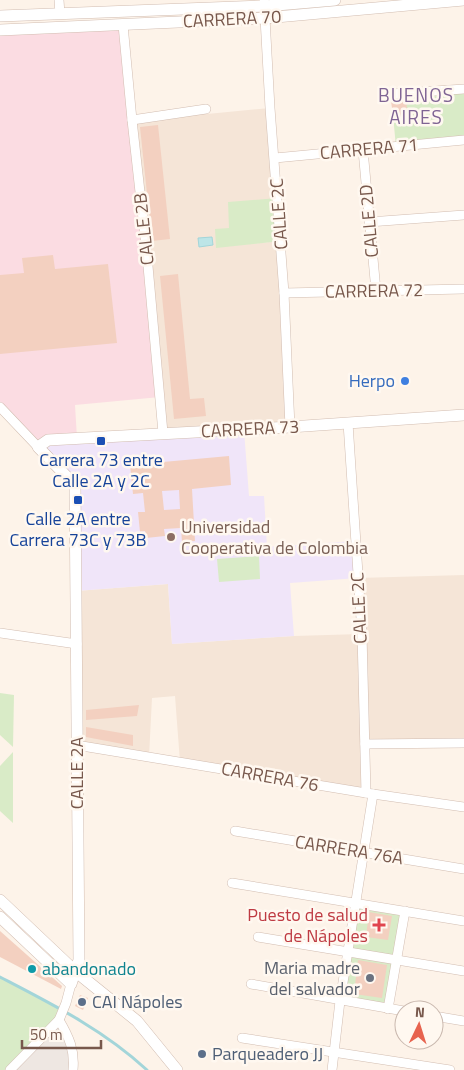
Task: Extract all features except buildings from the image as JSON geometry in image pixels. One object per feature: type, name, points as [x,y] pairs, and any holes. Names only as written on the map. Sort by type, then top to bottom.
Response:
[{"type":"street","points":[[59,0],[60,14]]},
{"type":"street","name":"CARRERA 70","points":[[0,16],[335,0]]},
{"type":"street","name":"CARRERA 70","points":[[0,30],[265,18],[464,0]]},
{"type":"street","name":"CALLE 2C","points":[[264,3],[284,293],[290,427]]},
{"type":"street","name":"CALLE 2B","points":[[123,24],[163,433]]},
{"type":"street","points":[[391,94],[464,89]]},
{"type":"street","points":[[132,120],[206,109]]},
{"type":"street","name":"CARRERA 71","points":[[275,158],[464,140]]},
{"type":"street","name":"CALLE 2D","points":[[362,150],[376,291]]},
{"type":"street","points":[[369,222],[464,215]]},
{"type":"street","name":"CARRERA 72","points":[[284,293],[464,290]]},
{"type":"street","points":[[0,408],[38,447]]},
{"type":"street","name":"CARRERA 73","points":[[38,447],[48,440],[464,416]]},
{"type":"street","name":"CALLE 2C","points":[[332,1070],[340,1001],[365,853],[369,794],[365,744],[362,634],[348,423]]},
{"type":"street","name":"CALLE 2A","points":[[38,447],[75,484],[78,960],[71,984]]},
{"type":"street","points":[[0,632],[76,644]]},
{"type":"street","points":[[365,744],[464,743]]},
{"type":"street","name":"CARRERA 76","points":[[76,745],[369,794],[464,807]]},
{"type":"street","name":"CARRERA 76A","points":[[235,831],[464,869]]},
{"type":"street","points":[[232,883],[464,921]]},
{"type":"street","points":[[0,900],[75,971],[137,1021],[177,1070]]},
{"type":"street","points":[[388,1009],[405,911]]},
{"type":"street","points":[[0,917],[71,984],[59,1020],[10,1070]]},
{"type":"street","points":[[258,938],[464,970]]},
{"type":"street","points":[[251,984],[394,1010]]},
{"type":"street","points":[[444,1018],[464,1021]]},
{"type":"street","points":[[59,1020],[72,1044],[74,1054],[73,1070]]},
{"type":"street","points":[[242,1038],[450,1070]]},
{"type":"shaded area","points":[[123,25],[160,397],[75,405],[77,438],[38,447],[0,407],[0,30]]},
{"type":"shaded area","points":[[270,108],[278,198],[229,228],[216,247],[281,241],[290,427],[163,433],[132,120],[206,109],[207,114]]},
{"type":"shaded area","name":"Universidad Cooperativa de Colombia","points":[[244,430],[249,496],[264,496],[267,547],[355,541],[358,578],[290,583],[294,636],[172,644],[168,584],[76,591],[75,485],[38,447],[48,440]]},
{"type":"shaded area","points":[[464,575],[464,743],[365,744],[366,793],[180,762],[175,696],[152,698],[149,757],[76,745],[76,591],[168,584],[172,644],[294,636],[361,634],[358,578]]},
{"type":"shaded area","points":[[59,1020],[66,1032],[73,1070],[10,1070]]},
{"type":"green space","points":[[464,89],[464,140],[396,147],[391,94]]},
{"type":"green space","points":[[278,198],[281,241],[216,248],[215,229],[229,228],[228,202]]},
{"type":"green space","points":[[259,556],[260,579],[219,582],[217,559]]},
{"type":"green space","points":[[0,693],[14,695],[13,747],[0,735]]},
{"type":"green space","points":[[13,752],[13,823],[0,811],[0,766]]},
{"type":"green space","points":[[357,903],[405,911],[388,1009],[340,1001]]},
{"type":"green space","points":[[0,977],[63,1010],[10,1070],[0,1070]]},
{"type":"water","points":[[212,237],[213,245],[199,247],[198,238]]},
{"type":"waterway","points":[[0,977],[95,1030],[147,1070]]},
{"type":"place","name":"Herpo","points":[[405,381]]},
{"type":"place","name":"Carrera 73 entre Calle 2A y 2C","points":[[101,441]]},
{"type":"place","name":"Calle 2A entre Carrera 73C y 73B","points":[[78,500]]},
{"type":"place","name":"Universidad Cooperativa de Colombia","points":[[171,537]]},
{"type":"place","name":"Puesto de salud de Nápoles","points":[[379,925]]},
{"type":"place","name":"abandonado","points":[[32,969]]},
{"type":"place","name":"Maria madre del salvador","points":[[370,978]]},
{"type":"place","name":"CAI Nápoles","points":[[82,1002]]},
{"type":"place","name":"Parqueadero JJ","points":[[202,1054]]},
{"type":"district","name":"BUENOS AIRES","points":[[416,106]]}]
